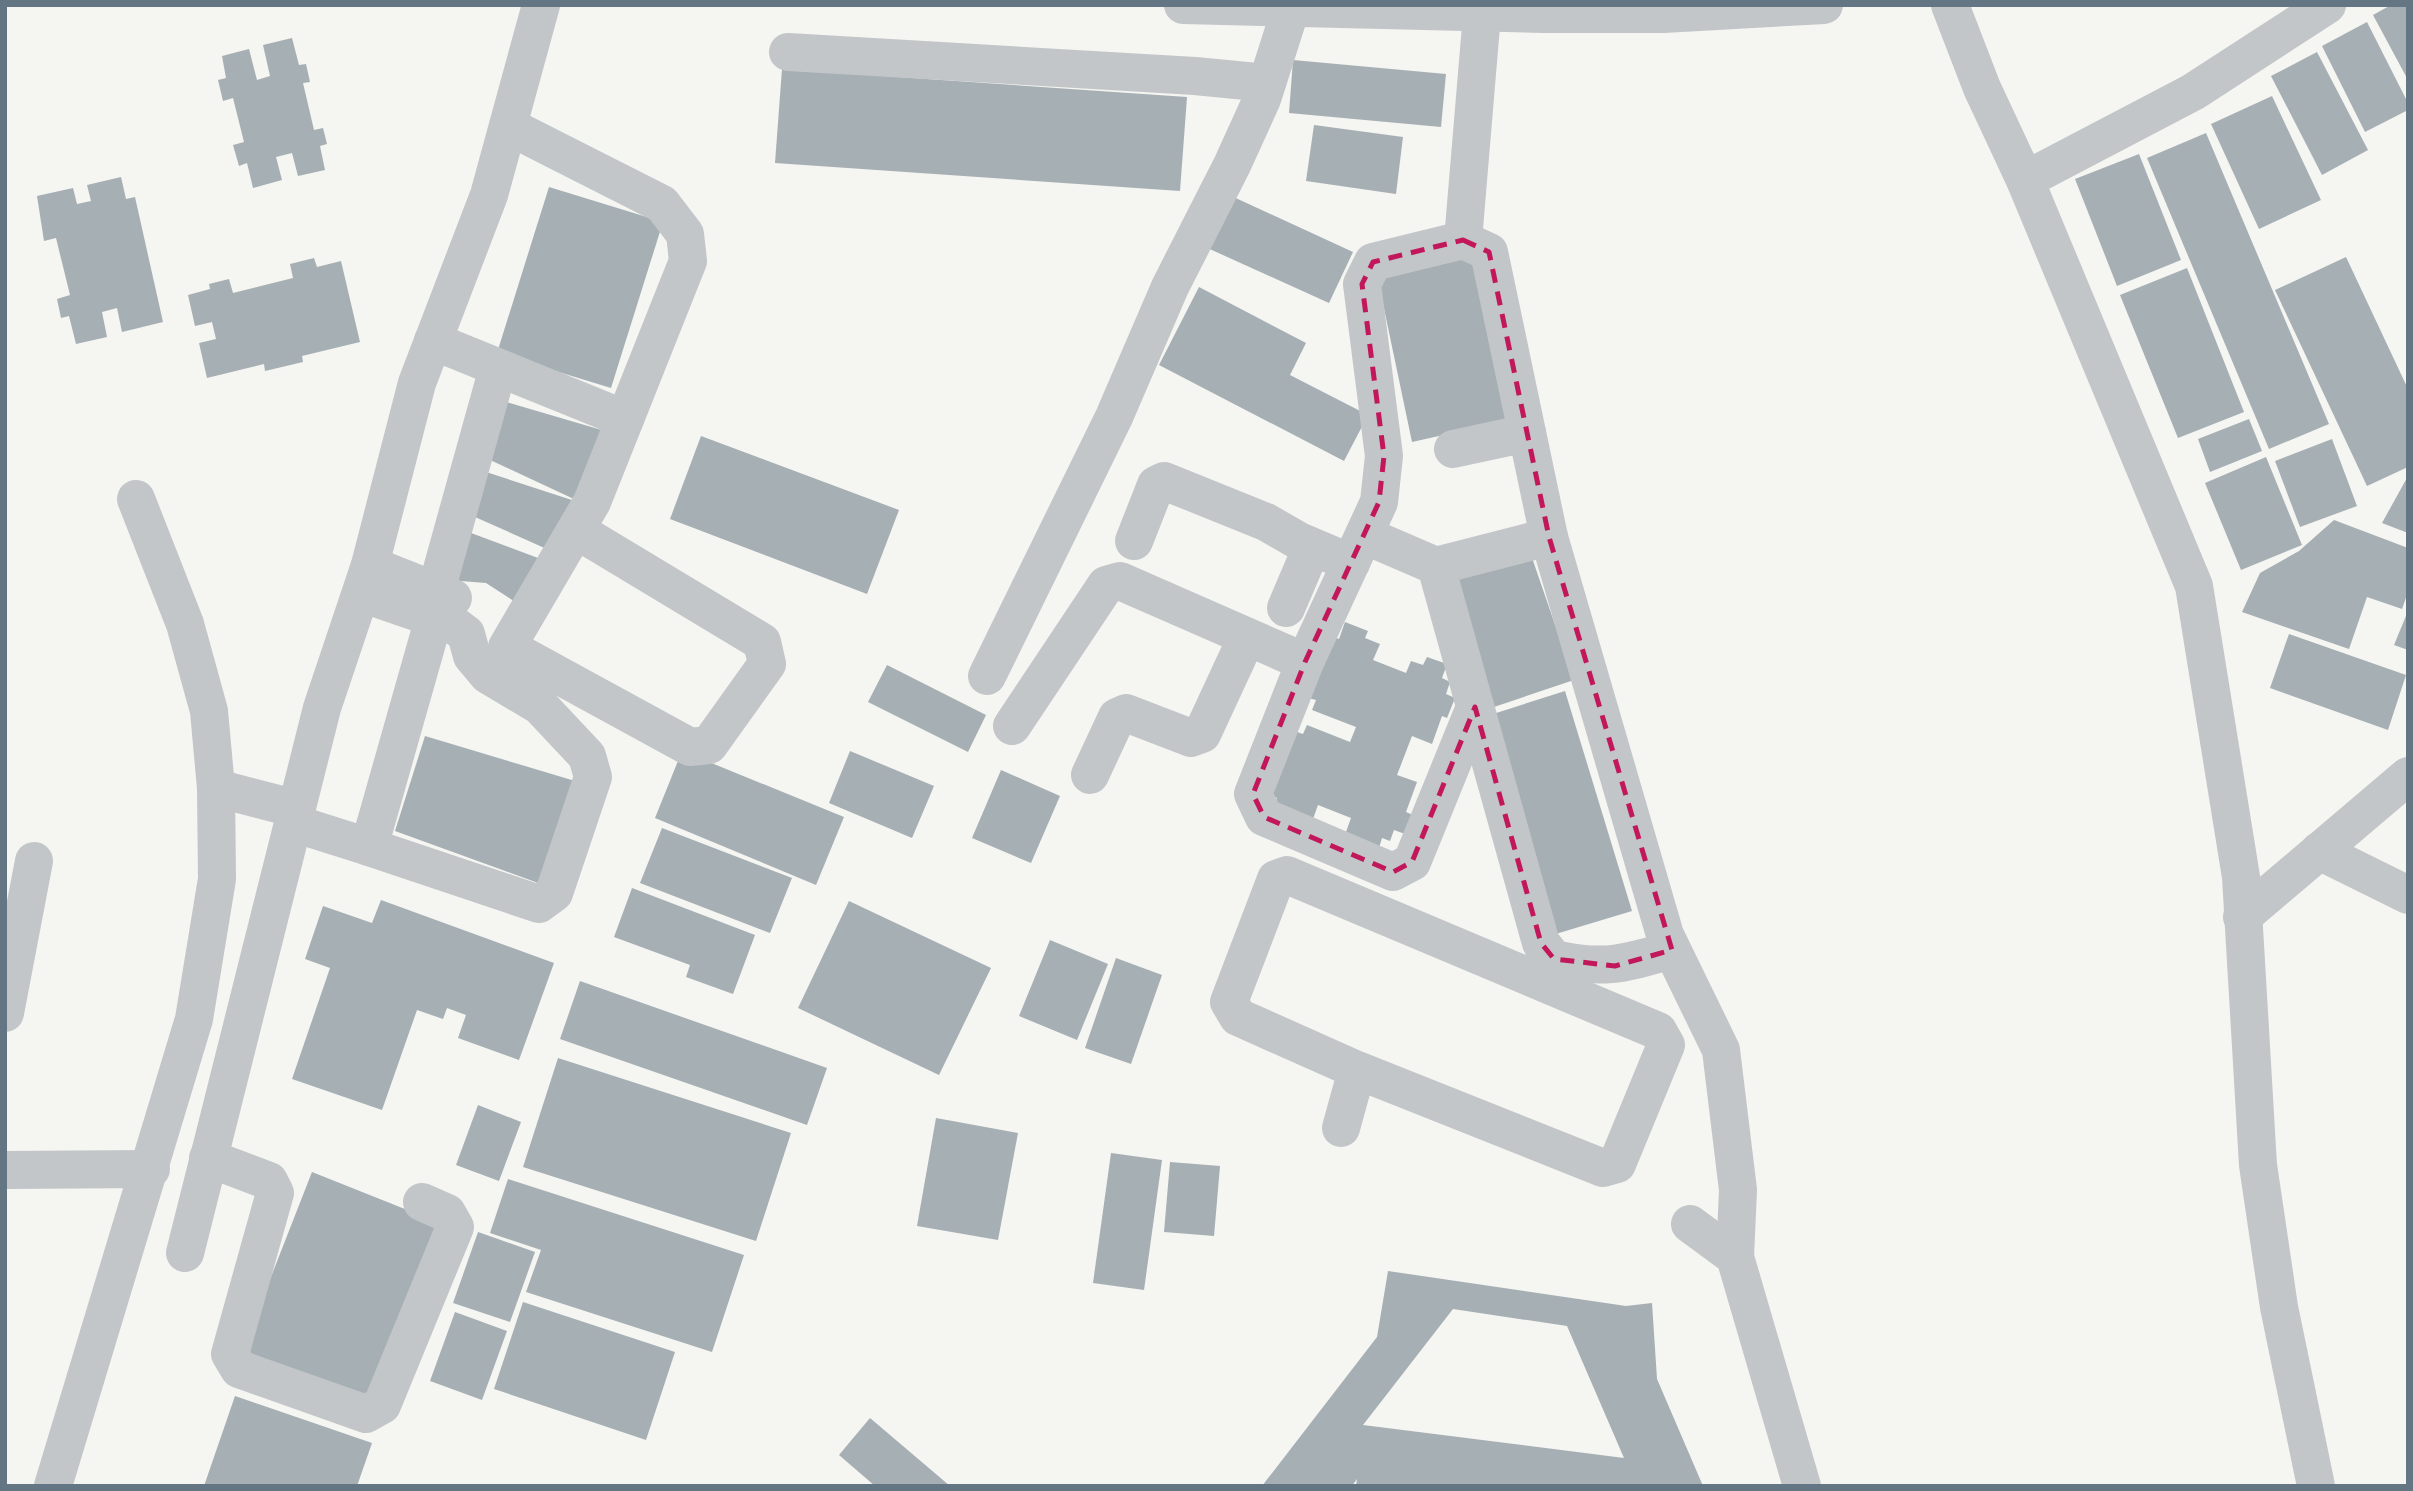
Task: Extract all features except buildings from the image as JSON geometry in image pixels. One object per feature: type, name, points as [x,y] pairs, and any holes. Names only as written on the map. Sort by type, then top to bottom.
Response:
[{"type":"street","points":[[185,1252],[322,708],[365,579],[417,383],[489,195],[541,5]]},
{"type":"street","points":[[1183,5],[1482,14],[1663,14],[1824,5]]},
{"type":"street","points":[[1950,5],[1982,88],[2025,180],[2194,586],[2241,877],[2258,1165],[2279,1307],[2316,1486]]},
{"type":"street","points":[[2025,180],[2193,92],[2327,5]]},
{"type":"street","points":[[987,676],[1114,417],[1170,288],[1232,165],[1267,83],[1292,7]]},
{"type":"street","points":[[1464,240],[1482,14]]},
{"type":"street","points":[[788,52],[1181,75],[1267,83]]},
{"type":"street","points":[[507,647],[592,502],[688,261],[685,234],[662,204],[508,126]]},
{"type":"street","points":[[1475,707],[1412,862],[1393,872],[1264,817],[1253,794],[1305,662],[1379,502],[1384,456],[1362,284],[1373,262],[1464,240],[1489,252],[1549,537],[1665,935],[1721,1050],[1738,1190],[1735,1257],[1802,1486]]},
{"type":"street","points":[[433,341],[625,419]]},
{"type":"street","points":[[369,847],[498,368]]},
{"type":"street","points":[[1453,449],[1527,433]]},
{"type":"street","points":[[1134,541],[1156,485],[1164,481],[1266,522],[1312,547],[1357,549],[1436,566],[1549,537]]},
{"type":"street","points":[[52,1486],[151,1169],[194,1019],[216,879],[216,788],[209,711],[186,624],[136,499]]},
{"type":"street","points":[[365,579],[435,605],[462,603],[507,647],[690,747],[709,745],[767,664],[762,642],[576,530]]},
{"type":"street","points":[[1286,608],[1312,547]]},
{"type":"street","points":[[1436,566],[1541,943],[1554,959],[1584,965],[1615,966],[1672,950]]},
{"type":"street","points":[[1012,726],[1107,585],[1120,580],[1305,662]]},
{"type":"street","points":[[216,788],[295,816],[369,847],[539,904],[554,893],[593,777],[587,756],[540,706],[488,675],[472,656],[466,634],[435,605]]},
{"type":"street","points":[[1090,775],[1116,717],[1126,713],[1191,738],[1202,734],[1247,637]]},
{"type":"street","points":[[2242,917],[2408,776]]},
{"type":"street","points":[[2319,851],[2408,895]]},
{"type":"street","points":[[5,1013],[34,861]]},
{"type":"street","points":[[1287,875],[1658,1031],[1666,1045],[1617,1164],[1602,1168],[1357,1070],[1238,1017],[1229,1002],[1276,879],[1287,875]]},
{"type":"street","points":[[1341,1128],[1357,1070]]},
{"type":"street","points":[[208,1158],[269,1181],[275,1193],[230,1354],[234,1361],[239,1369],[366,1414],[382,1405],[455,1227],[447,1213],[422,1202]]},
{"type":"street","points":[[5,1170],[151,1169]]},
{"type":"street","points":[[1690,1224],[1735,1257]]},
{"type":"highlighted area","points":[[1463,240],[1489,252],[1549,537],[1672,950],[1615,966],[1554,959],[1541,943],[1475,707],[1412,862],[1393,872],[1264,817],[1253,794],[1305,662],[1379,502],[1384,456],[1362,284],[1373,262]]}]
